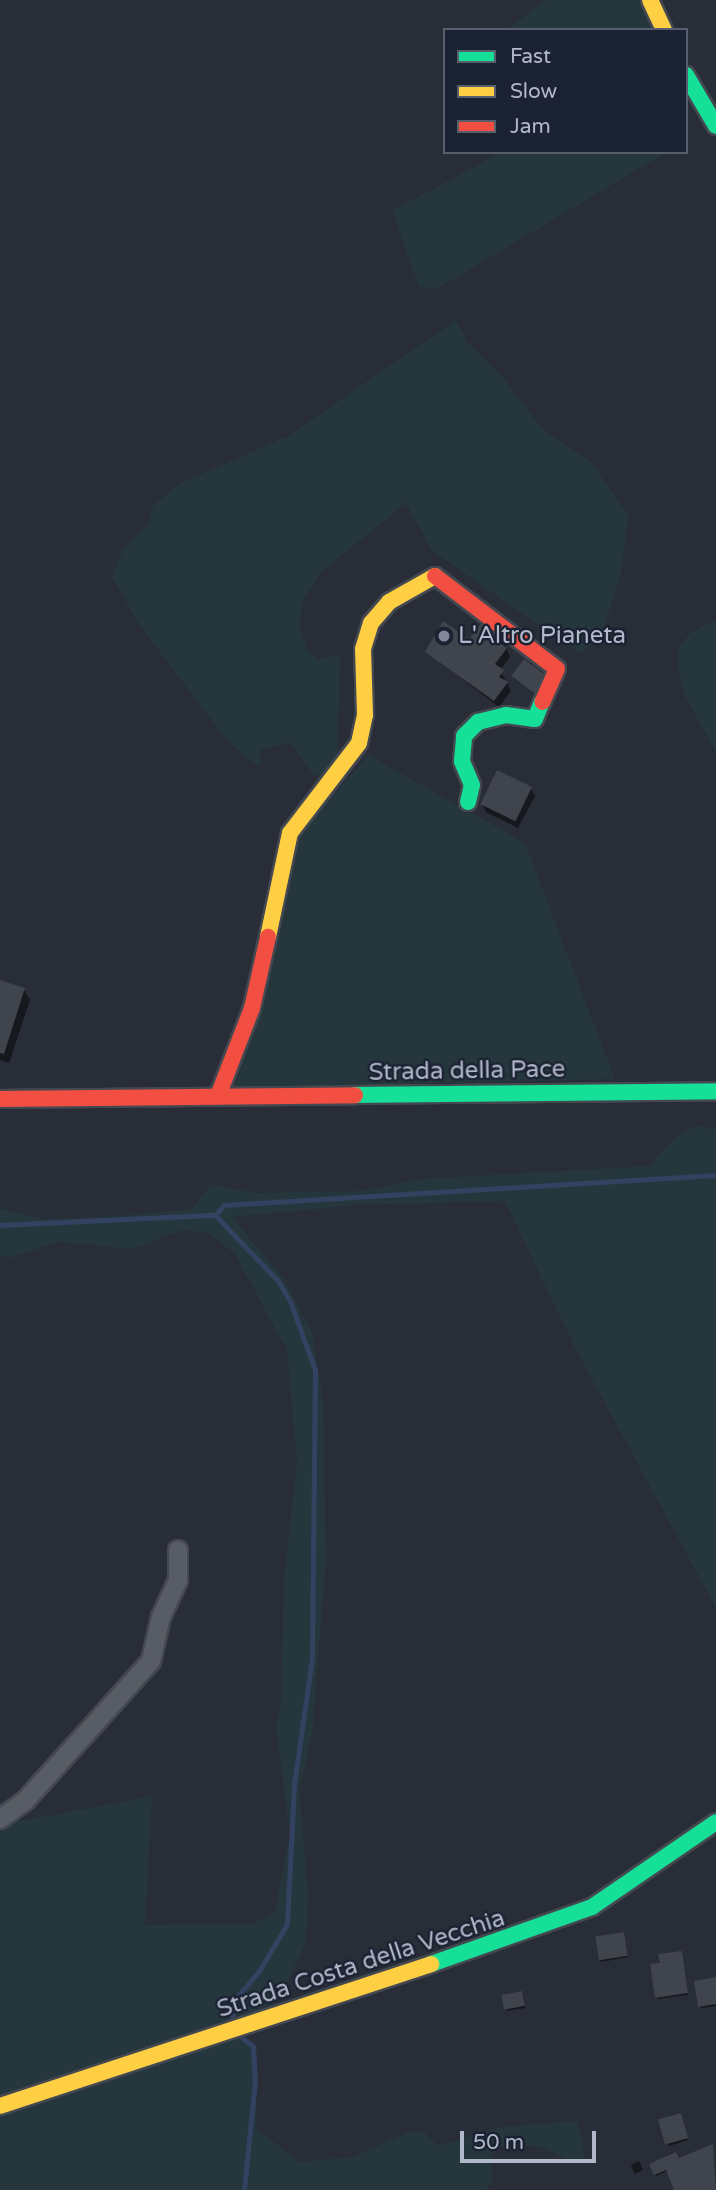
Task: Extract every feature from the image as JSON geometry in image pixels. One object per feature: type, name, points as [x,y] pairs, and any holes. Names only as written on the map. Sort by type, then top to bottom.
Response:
[{"type":"street","points":[[650,0],[663,28]]},
{"type":"street","points":[[688,78],[716,126]]},
{"type":"street","points":[[218,1096],[252,1008],[290,833],[350,760],[359,743],[365,715],[363,649],[371,623],[397,595],[429,576],[441,577],[557,669],[535,719],[506,715],[478,722],[464,736],[462,761],[471,785],[468,802]]},
{"type":"street","name":"Strada della Pace","points":[[0,1099],[716,1091]]},
{"type":"street","points":[[0,1819],[26,1800],[151,1661],[161,1617],[178,1580],[178,1550]]},
{"type":"street","name":"Strada Costa della Vecchia","points":[[0,2106],[535,1930],[592,1907],[716,1822]]},
{"type":"shaded area","points":[[546,0],[643,0],[656,28],[509,28]]},
{"type":"shaded area","points":[[498,154],[664,154],[439,288],[419,287],[392,211]]},
{"type":"shaded area","points":[[456,320],[468,343],[505,380],[544,431],[590,461],[628,515],[622,569],[601,638],[580,653],[432,551],[406,503],[321,572],[302,603],[300,628],[307,650],[318,660],[340,654],[337,766],[315,777],[290,743],[261,749],[260,767],[230,744],[140,626],[112,577],[123,550],[147,525],[153,506],[179,484],[288,436]]},
{"type":"shaded area","points":[[716,620],[716,752],[686,698],[678,671],[679,647],[690,633]]},
{"type":"shaded area","points":[[368,755],[525,843],[615,1079],[235,1088],[300,833]]},
{"type":"shaded area","points":[[695,1126],[716,1129],[716,1608],[574,1346],[505,1201],[357,1205],[232,1217],[283,1278],[312,1332],[323,1401],[326,1561],[312,1735],[299,1789],[308,1894],[306,1942],[275,2007],[0,2100],[0,1825],[152,1796],[145,1925],[251,1924],[275,1913],[290,1834],[276,1727],[281,1704],[284,1579],[297,1461],[287,1350],[234,1253],[208,1233],[183,1230],[133,1249],[59,1242],[9,1258],[0,1256],[0,1208],[42,1219],[122,1216],[192,1209],[211,1185],[256,1193],[361,1191],[422,1179],[649,1166],[674,1139]]},
{"type":"shaded area","points":[[243,2036],[256,2047],[256,2128],[299,2162],[353,2157],[409,2132],[423,2131],[438,2146],[500,2127],[578,2121],[586,2161],[573,2163],[543,2147],[507,2144],[496,2149],[491,2160],[492,2180],[486,2190],[0,2190],[0,2114]]},
{"type":"building","points":[[443,621],[469,639],[482,622],[504,637],[500,643],[507,648],[495,664],[504,670],[499,677],[508,682],[494,701],[425,652]]},
{"type":"building","points":[[524,659],[551,679],[539,696],[511,676]]},
{"type":"building","points":[[497,770],[532,787],[515,821],[480,804]]},
{"type":"building","points":[[0,980],[25,988],[4,1054],[0,1053]]},
{"type":"building","points":[[624,1932],[628,1956],[599,1960],[595,1937]]},
{"type":"building","points":[[682,1951],[688,1993],[655,1998],[650,1964],[660,1963],[658,1954]]},
{"type":"building","points":[[716,1977],[716,2004],[698,2007],[694,1981]]},
{"type":"building","points":[[522,1991],[525,2006],[504,2010],[501,1995]]},
{"type":"building","points":[[681,2113],[688,2138],[665,2145],[658,2120]]},
{"type":"building","points":[[713,2144],[716,2190],[674,2190],[666,2170],[654,2175],[649,2164],[676,2152],[679,2158]]},
{"type":"waterway","points":[[215,1215],[224,1205],[716,1175]]},
{"type":"waterway","points":[[0,1225],[215,1215],[278,1281],[290,1301],[315,1370],[312,1658],[294,1785],[287,1924],[259,1971],[234,2001],[232,2016]]},
{"type":"waterway","points":[[240,2036],[253,2046],[255,2081],[244,2190]]},
{"type":"traffic: fast","points":[[688,78],[716,126]]},
{"type":"traffic: fast","points":[[468,802],[472,785],[462,761],[464,736],[478,722],[506,715],[535,719],[542,702]]},
{"type":"traffic: fast","points":[[355,1095],[716,1091]]},
{"type":"traffic: fast","points":[[431,1964],[592,1907],[716,1822]]},
{"type":"traffic: slow","points":[[650,0],[663,28]]},
{"type":"traffic: slow","points":[[268,937],[290,833],[359,743],[365,715],[363,649],[371,623],[389,602],[435,576]]},
{"type":"traffic: slow","points":[[0,2106],[431,1964]]},
{"type":"traffic: jam","points":[[435,576],[557,669],[542,702]]},
{"type":"traffic: jam","points":[[218,1096],[252,1008],[268,937]]},
{"type":"traffic: jam","points":[[0,1099],[355,1095]]},
{"type":"place","name":"L'Altro Pianeta","points":[[444,636]]}]
